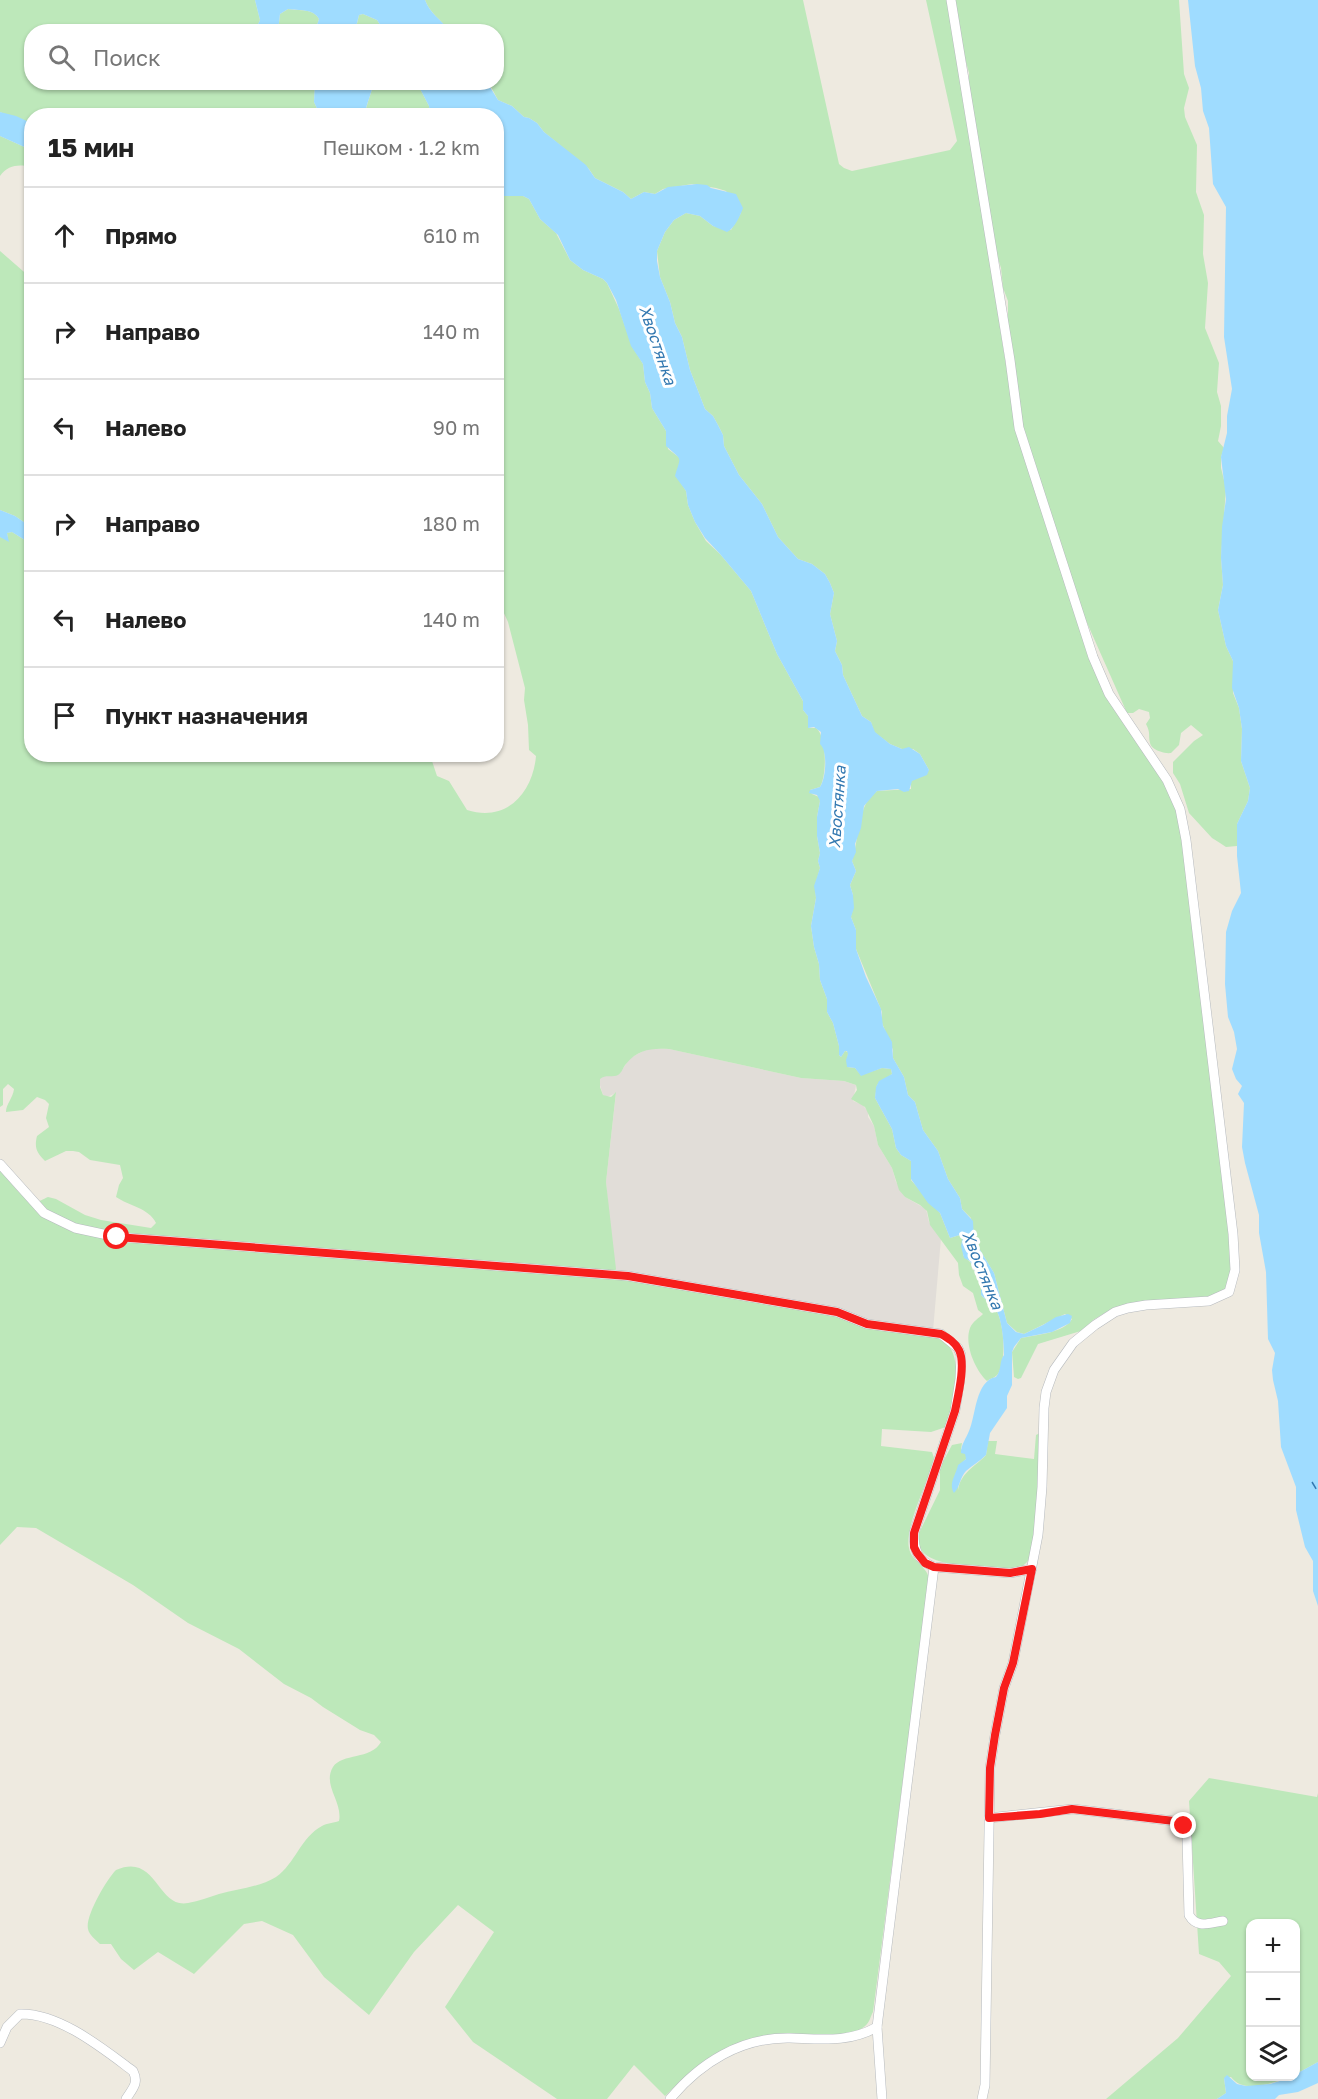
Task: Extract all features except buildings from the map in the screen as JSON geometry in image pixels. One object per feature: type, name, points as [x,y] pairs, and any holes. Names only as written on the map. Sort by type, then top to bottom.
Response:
[{"type":"street","points":[[951,0],[1019,428],[1093,657],[1109,694],[1167,780],[1180,809],[1186,840],[1235,1270],[1229,1292],[1209,1301],[1146,1305],[1115,1312],[1073,1343],[1054,1370],[1046,1392],[1038,1535],[1013,1663],[1004,1688],[990,1768],[985,2073],[982,2099]]},
{"type":"street","points":[[0,1164],[44,1213],[75,1228],[117,1237],[628,1276],[837,1312],[867,1324],[941,1334],[958,1348],[961,1355],[959,1391],[955,1411],[914,1533],[914,1547],[925,1563],[934,1567],[1010,1573],[1032,1569]]},
{"type":"street","points":[[882,2099],[876,2027],[934,1567]]},
{"type":"street","points":[[989,1818],[1072,1809],[1174,1821],[1184,1826],[1187,1838],[1190,1915],[1193,1921],[1201,1925],[1222,1921]]},
{"type":"street","points":[[0,2043],[7,2027],[20,2014],[41,2016],[85,2035],[133,2070],[136,2084],[126,2099]]},
{"type":"street","points":[[670,2099],[684,2082],[703,2067],[737,2047],[775,2039],[833,2040],[859,2036],[876,2027]]},
{"type":"shaded area","points":[[649,1048],[669,1049],[801,1078],[844,1081],[856,1085],[853,1101],[863,1105],[868,1112],[878,1145],[892,1168],[896,1182],[905,1197],[926,1209],[929,1222],[941,1238],[933,1331],[614,1273],[606,1182],[616,1093],[607,1097],[603,1095],[599,1082],[603,1076],[620,1073],[630,1058]]},
{"type":"green space","points":[[0,0],[255,0],[260,20],[258,24],[24,24],[24,90],[315,90],[314,102],[317,108],[24,108],[24,120],[0,112]]},
{"type":"green space","points":[[425,0],[803,0],[839,164],[852,171],[950,150],[957,141],[926,0],[948,0],[1016,428],[1089,657],[1148,753],[1178,810],[1234,1270],[1225,1290],[1208,1299],[1146,1302],[1115,1307],[1093,1320],[1084,1330],[1038,1344],[1021,1378],[1014,1377],[1012,1352],[1021,1338],[1056,1330],[1068,1324],[1072,1319],[1065,1314],[1024,1334],[1017,1332],[1007,1323],[994,1273],[974,1240],[971,1218],[962,1209],[960,1198],[948,1179],[938,1151],[923,1130],[915,1102],[908,1095],[904,1077],[893,1058],[893,1050],[882,1023],[882,1012],[856,949],[856,930],[851,917],[853,895],[850,885],[856,871],[852,861],[866,804],[877,791],[911,789],[911,781],[929,770],[920,754],[913,749],[902,749],[890,744],[874,732],[871,722],[862,716],[843,675],[842,665],[835,651],[837,641],[830,614],[834,593],[830,583],[825,574],[812,564],[798,559],[778,537],[762,504],[739,475],[724,446],[723,435],[718,425],[705,409],[660,277],[657,251],[665,232],[674,220],[686,213],[700,216],[713,226],[731,230],[741,213],[726,191],[716,188],[692,184],[663,189],[655,194],[644,192],[631,199],[623,192],[595,178],[589,169],[544,132],[537,123],[524,117],[512,106],[498,100],[493,90],[504,90],[504,24],[443,24]]},
{"type":"green space","points":[[953,0],[1179,0],[1184,74],[1189,88],[1184,108],[1185,117],[1197,145],[1196,192],[1204,215],[1203,254],[1208,283],[1205,328],[1219,363],[1217,392],[1221,406],[1221,426],[1218,441],[1224,448],[1221,468],[1226,488],[1221,558],[1223,585],[1218,610],[1226,646],[1233,661],[1233,693],[1239,708],[1242,729],[1241,761],[1250,788],[1248,801],[1237,824],[1237,846],[1226,847],[1212,838],[1189,813],[1180,784],[1173,773],[1173,762],[1203,735],[1191,725],[1181,733],[1179,745],[1171,753],[1153,748],[1146,724],[1150,718],[1149,712],[1139,709],[1133,713],[1127,713],[1084,616],[1025,440],[1008,330],[1008,301],[996,252],[969,87],[969,73]]},
{"type":"green space","points":[[288,9],[313,13],[319,19],[317,24],[279,24],[280,14]]},
{"type":"green space","points":[[363,14],[377,20],[380,24],[357,24],[359,15]]},
{"type":"green space","points":[[421,90],[429,108],[367,108],[371,91]]},
{"type":"green space","points":[[0,136],[24,147],[24,166],[14,166],[0,176]]},
{"type":"green space","points":[[504,196],[523,196],[529,199],[540,219],[556,233],[570,260],[607,283],[632,346],[643,364],[652,408],[666,431],[668,449],[680,458],[681,483],[686,491],[688,505],[695,522],[706,541],[751,591],[777,654],[803,701],[803,710],[808,716],[808,728],[816,728],[820,732],[825,756],[824,774],[820,787],[810,790],[812,794],[819,797],[820,801],[817,836],[820,868],[815,886],[816,898],[811,926],[820,980],[827,999],[827,1012],[833,1023],[839,1046],[839,1055],[841,1057],[845,1051],[848,1052],[847,1067],[855,1068],[861,1075],[882,1068],[891,1069],[892,1074],[877,1085],[875,1098],[892,1129],[896,1148],[901,1155],[911,1161],[911,1180],[940,1213],[950,1238],[963,1234],[963,1255],[971,1263],[972,1269],[985,1279],[981,1295],[992,1304],[998,1314],[1003,1341],[1001,1368],[997,1375],[987,1381],[975,1364],[968,1341],[971,1326],[983,1314],[978,1310],[973,1293],[963,1286],[958,1263],[930,1225],[927,1211],[905,1197],[899,1190],[892,1168],[878,1145],[874,1126],[865,1107],[851,1099],[857,1090],[856,1085],[844,1081],[801,1078],[669,1049],[651,1049],[640,1052],[625,1065],[621,1073],[600,1079],[603,1095],[611,1097],[616,1092],[606,1182],[616,1269],[614,1273],[630,1279],[790,1307],[935,1337],[947,1344],[952,1351],[956,1372],[953,1409],[946,1427],[931,1432],[882,1429],[881,1446],[932,1452],[934,1458],[913,1517],[908,1539],[910,1552],[929,1578],[873,2012],[867,2024],[845,2034],[828,2037],[757,2040],[733,2046],[702,2063],[665,2096],[634,2065],[607,2099],[557,2099],[473,2042],[445,2007],[494,1932],[458,1905],[414,1952],[369,2015],[324,1977],[293,1935],[262,1921],[244,1924],[194,1974],[158,1952],[134,1970],[121,1959],[111,1944],[100,1944],[90,1933],[88,1923],[98,1898],[116,1870],[130,1866],[140,1868],[149,1874],[169,1898],[178,1903],[192,1902],[270,1880],[283,1872],[315,1831],[324,1825],[339,1821],[338,1807],[330,1780],[333,1767],[343,1760],[371,1752],[381,1742],[374,1735],[360,1730],[311,1698],[284,1684],[239,1649],[188,1623],[133,1585],[36,1528],[17,1527],[0,1545],[0,1169],[20,1194],[30,1201],[37,1202],[48,1197],[101,1220],[151,1228],[156,1223],[149,1214],[116,1197],[123,1178],[120,1165],[90,1160],[79,1152],[73,1151],[66,1151],[45,1161],[42,1158],[36,1144],[37,1136],[49,1127],[46,1118],[49,1104],[45,1100],[37,1097],[23,1110],[6,1112],[14,1089],[8,1084],[3,1089],[3,1105],[0,1107],[0,537],[8,539],[7,533],[12,532],[24,540],[24,762],[432,762],[437,776],[449,781],[467,810],[481,813],[494,812],[506,808],[523,792],[530,781],[536,756],[529,750],[525,688],[504,613]]},
{"type":"green space","points":[[0,251],[24,272],[24,522],[0,510]]},
{"type":"green space","points":[[1040,1433],[1040,1483],[1032,1555],[1026,1563],[1014,1569],[953,1564],[931,1558],[923,1552],[919,1544],[919,1533],[940,1490],[940,1467],[952,1445],[962,1443],[961,1449],[966,1454],[966,1459],[958,1467],[958,1490],[965,1474],[986,1455],[988,1441],[997,1441],[995,1454],[1034,1459],[1036,1435]]},
{"type":"green space","points":[[1209,1778],[1317,1797],[1318,1793],[1318,2062],[1300,2072],[1300,1919],[1246,1919],[1246,2081],[1278,2081],[1251,2086],[1243,2085],[1231,2077],[1224,2078],[1226,2093],[1217,2099],[1106,2099],[1178,2038],[1231,1976],[1219,1962],[1199,1954],[1189,1801]]},
{"type":"water","points":[[255,0],[425,0],[443,24],[380,24],[377,20],[363,14],[359,15],[357,24],[317,24],[319,19],[313,13],[288,9],[280,14],[279,24],[258,24],[260,20]]},
{"type":"water","points":[[1188,0],[1318,0],[1318,1606],[1313,1591],[1313,1561],[1305,1547],[1296,1510],[1296,1487],[1281,1447],[1278,1401],[1272,1370],[1275,1353],[1268,1339],[1266,1272],[1259,1233],[1259,1215],[1242,1147],[1244,1103],[1238,1094],[1242,1086],[1232,1069],[1237,1049],[1228,1017],[1225,984],[1226,932],[1232,911],[1241,893],[1237,856],[1237,824],[1248,801],[1250,788],[1241,761],[1242,729],[1239,708],[1232,688],[1233,661],[1226,646],[1218,610],[1223,585],[1222,527],[1226,499],[1221,457],[1227,433],[1227,416],[1232,389],[1224,337],[1226,207],[1213,184],[1209,128],[1203,111],[1201,88],[1195,66]]},
{"type":"water","points":[[315,90],[371,90],[367,108],[317,108],[314,102]]},
{"type":"water","name":"Хвостянка","points":[[421,90],[492,90],[498,100],[512,106],[524,117],[537,123],[544,132],[586,165],[595,178],[623,192],[631,199],[644,192],[655,194],[668,187],[697,184],[736,194],[743,208],[735,225],[727,232],[713,226],[700,216],[686,213],[674,220],[665,232],[657,251],[660,277],[682,337],[690,370],[705,409],[718,425],[723,435],[724,446],[739,475],[762,504],[778,537],[798,559],[812,564],[825,574],[830,583],[834,593],[830,614],[837,641],[835,651],[842,665],[843,675],[862,716],[871,722],[875,732],[890,744],[902,749],[909,747],[920,754],[929,770],[927,775],[912,781],[909,791],[904,792],[898,789],[877,791],[864,806],[861,828],[855,844],[856,852],[852,861],[856,871],[850,885],[853,895],[854,908],[851,917],[856,930],[856,949],[881,1009],[883,1026],[892,1042],[893,1058],[904,1077],[908,1095],[915,1102],[923,1130],[938,1151],[948,1179],[960,1198],[962,1209],[973,1221],[974,1240],[994,1273],[1007,1323],[1016,1332],[1024,1334],[1056,1317],[1068,1314],[1072,1316],[1070,1323],[1052,1332],[1021,1338],[1014,1347],[1012,1385],[1007,1396],[1007,1408],[990,1433],[986,1455],[966,1471],[954,1493],[952,1483],[958,1465],[966,1459],[965,1454],[961,1453],[962,1447],[971,1425],[977,1400],[984,1385],[996,1377],[1000,1369],[1004,1355],[1002,1331],[995,1308],[981,1295],[985,1279],[975,1271],[970,1261],[964,1258],[961,1246],[963,1234],[950,1238],[940,1213],[928,1203],[911,1179],[911,1161],[901,1155],[896,1148],[892,1129],[875,1098],[879,1081],[892,1074],[891,1069],[882,1068],[861,1076],[855,1068],[847,1067],[847,1051],[841,1057],[839,1055],[839,1046],[833,1023],[827,1012],[827,999],[820,980],[811,926],[816,898],[814,886],[820,868],[817,817],[820,801],[817,795],[809,793],[810,790],[820,787],[824,777],[825,758],[823,747],[820,744],[821,732],[814,727],[808,728],[808,716],[803,710],[803,701],[777,654],[751,591],[705,538],[695,522],[688,505],[686,491],[675,476],[679,459],[666,446],[666,431],[652,408],[643,364],[631,346],[616,300],[607,283],[570,260],[558,235],[540,219],[529,199],[523,196],[504,196],[504,108],[429,108]]},
{"type":"water","points":[[0,112],[24,120],[24,147],[0,136]]},
{"type":"water","points":[[0,510],[24,522],[24,540],[12,532],[7,533],[9,542],[0,537]]},
{"type":"water","points":[[1318,2062],[1318,2083],[1298,2092],[1279,2095],[1275,2099],[1217,2099],[1226,2093],[1224,2078],[1227,2075],[1237,2084],[1246,2086],[1280,2081],[1300,2081],[1300,2072]]},
{"type":"ferry route","points":[[1312,1482],[1318,1492]]},
{"type":"route","points":[[117,1237],[628,1276],[837,1312],[867,1324],[941,1334],[958,1348],[961,1355],[959,1391],[955,1411],[914,1533],[914,1547],[920,1559],[934,1567],[1010,1573],[1032,1569],[1013,1663],[1004,1688],[995,1735],[990,1768],[989,1818],[1072,1809],[1174,1821],[1184,1826]]}]
